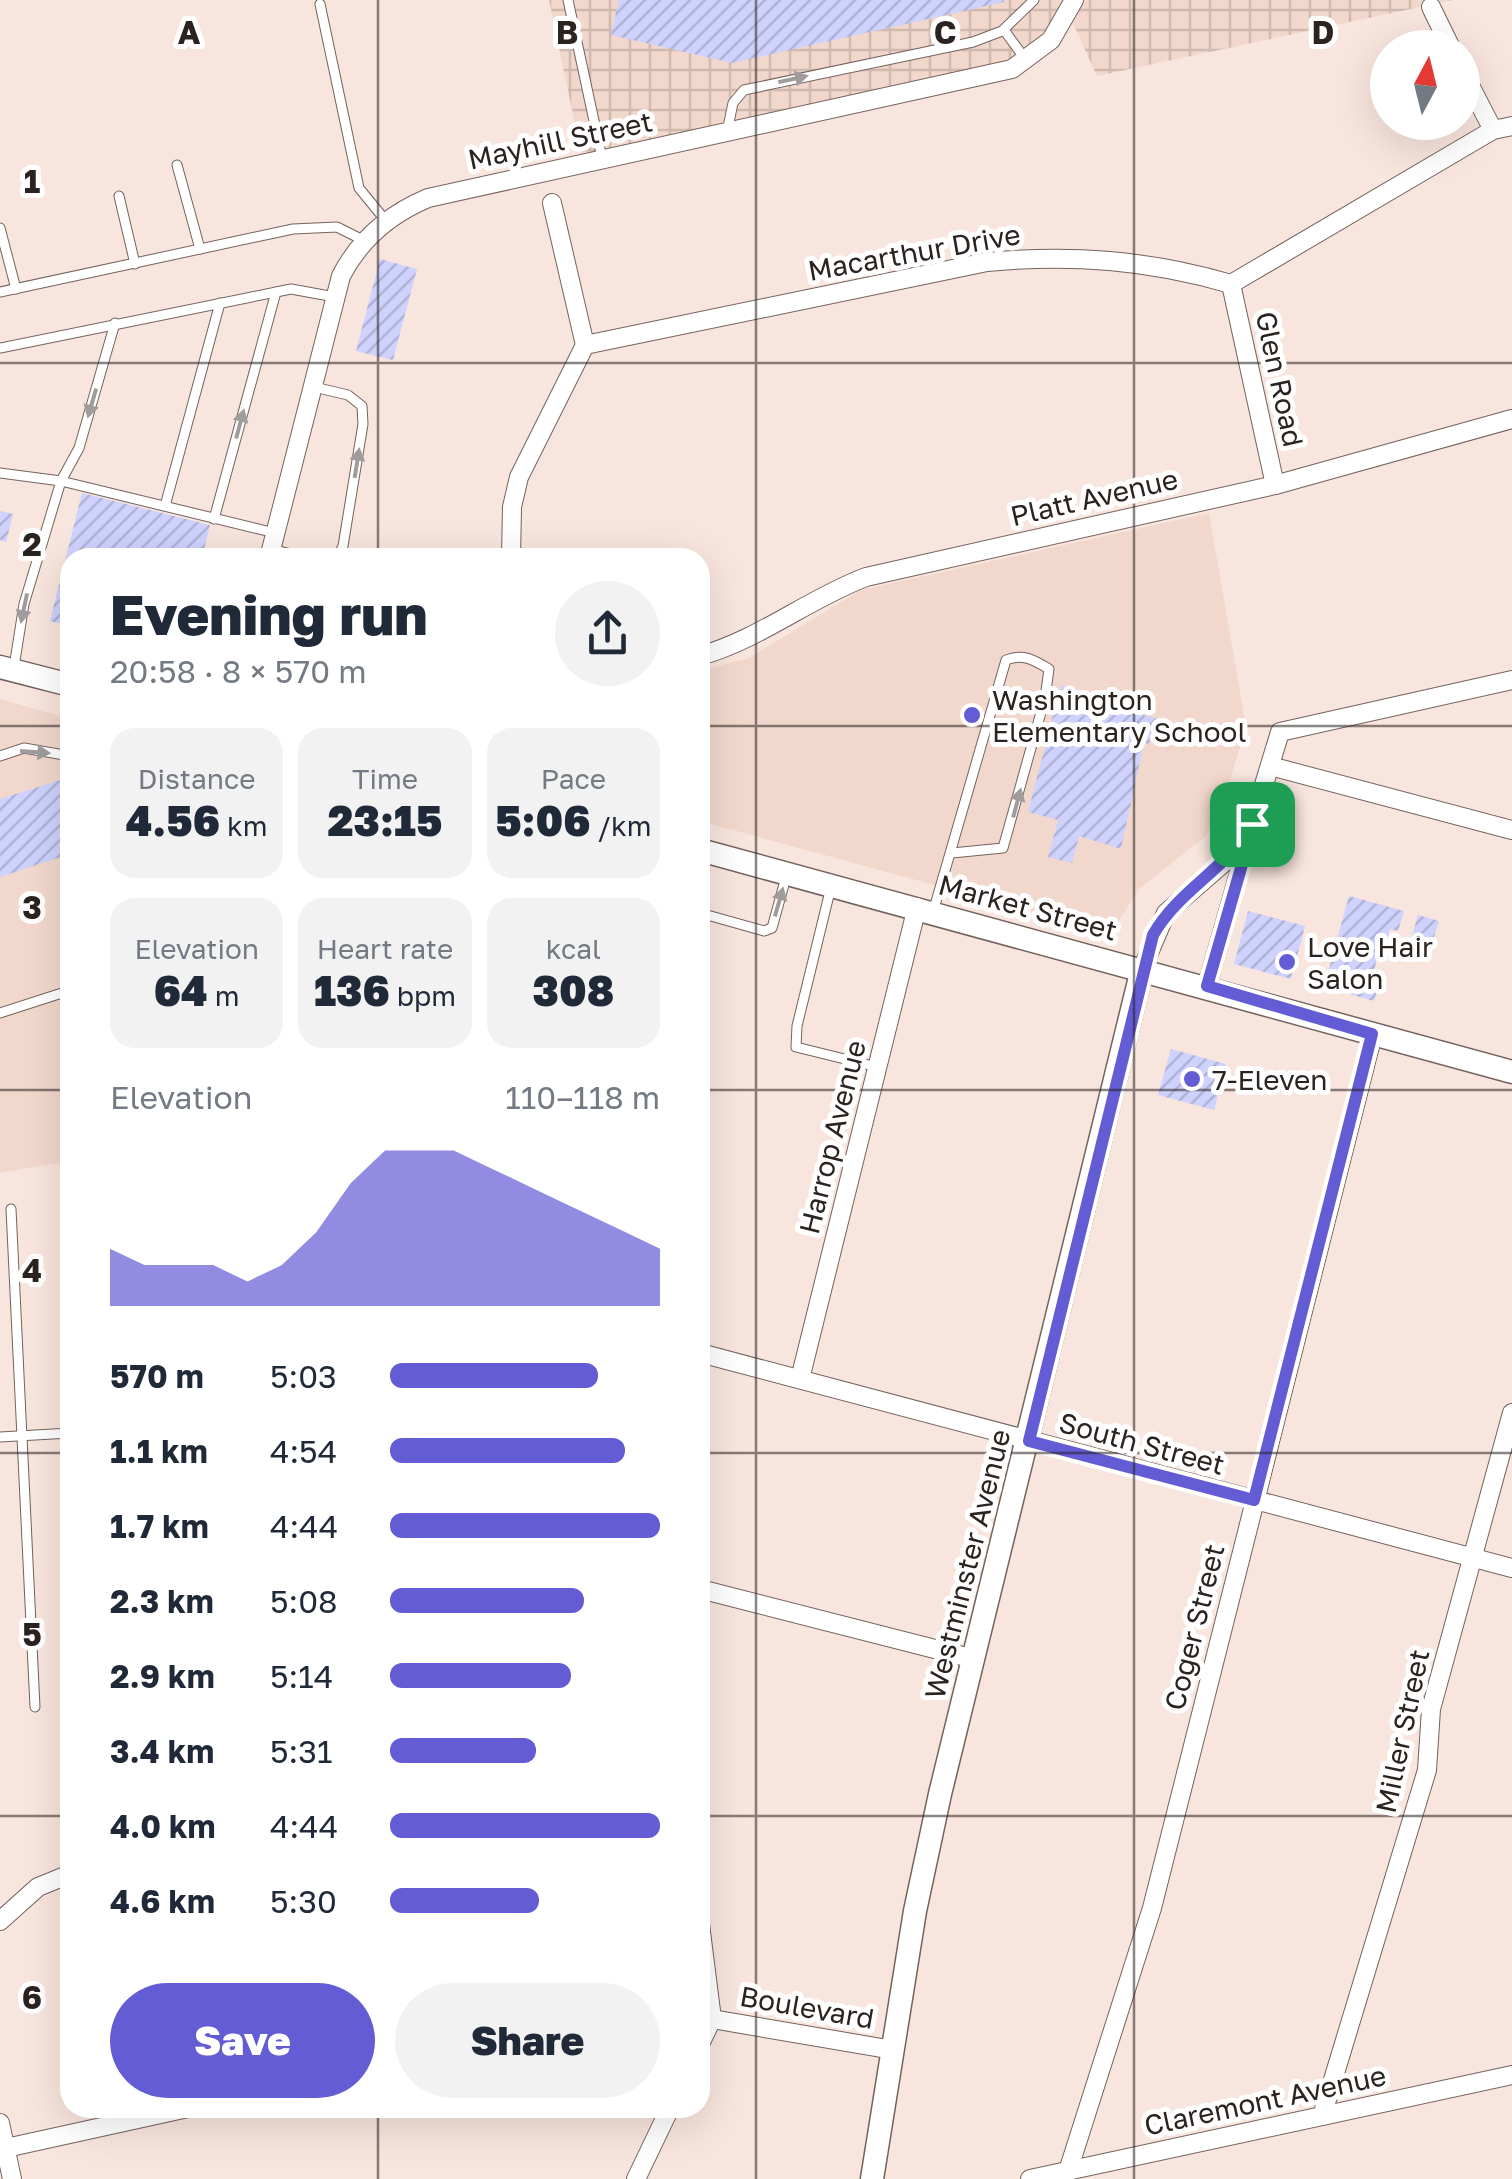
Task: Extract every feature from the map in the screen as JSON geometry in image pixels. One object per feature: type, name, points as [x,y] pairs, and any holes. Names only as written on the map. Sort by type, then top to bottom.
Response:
[{"type":"street","name":"Mayhill Street","points":[[272,547],[335,297],[346,266],[386,221],[428,198],[1012,69],[1051,40],[1074,0]]},
{"type":"street","points":[[1431,8],[1443,30]]},
{"type":"street","points":[[1480,105],[1493,130]]},
{"type":"street","points":[[1231,284],[1493,130],[1512,126]]},
{"type":"street","points":[[511,548],[512,507],[519,477],[585,345],[552,203]]},
{"type":"street","name":"Macarthur Drive","points":[[585,345],[986,262],[1040,257],[1139,262],[1231,284]]},
{"type":"street","name":"Glen Road","points":[[1231,284],[1274,485]]},
{"type":"street","name":"Platt Avenue","points":[[710,652],[740,642],[832,590],[866,577],[1274,485],[1512,419]]},
{"type":"street","points":[[7,668],[60,682]]},
{"type":"street","points":[[1207,986],[1280,732],[1512,680]]},
{"type":"street","points":[[1270,766],[1512,830]]},
{"type":"street","points":[[1142,969],[1166,913],[1227,860],[1256,816]]},
{"type":"street","name":"Market Street","points":[[710,853],[1512,1072]]},
{"type":"street","name":"Harrop Avenue","points":[[800,1380],[877,1068],[925,909]]},
{"type":"street","name":"Westminster Avenue","points":[[872,2179],[915,1911],[1142,969]]},
{"type":"street","name":"Coger Street","points":[[1068,2171],[1152,1908],[1372,1034]]},
{"type":"street","name":"South Street","points":[[710,1355],[1512,1568]]},
{"type":"street","name":"Miller Street","points":[[1322,2116],[1427,1770],[1432,1709],[1512,1413]]},
{"type":"street","points":[[710,1592],[974,1660]]},
{"type":"street","points":[[0,1921],[38,1887],[60,1878]]},
{"type":"street","points":[[710,2003],[710,2023]]},
{"type":"street","name":"Boulevard","points":[[712,2019],[893,2050]]},
{"type":"street","name":"Claremont Avenue","points":[[1030,2179],[1512,2076]]},
{"type":"street","points":[[6,2148],[142,2118]]},
{"type":"street","points":[[636,2179],[665,2118]]},
{"type":"street","points":[[0,2123],[12,2179]]},
{"type":"lane","points":[[568,0],[602,159]]},
{"type":"lane","points":[[726,132],[733,103],[744,90],[973,42],[1004,30],[1034,0]]},
{"type":"lane","points":[[320,4],[359,188],[386,221]]},
{"type":"lane","points":[[1004,30],[1026,61]]},
{"type":"lane","points":[[177,164],[200,249]]},
{"type":"lane","points":[[119,196],[135,264]]},
{"type":"lane","points":[[0,292],[293,228],[336,227],[365,241]]},
{"type":"lane","points":[[0,228],[16,289]]},
{"type":"lane","points":[[0,348],[291,289],[335,297]]},
{"type":"lane","points":[[214,518],[276,292]]},
{"type":"lane","points":[[165,506],[220,303]]},
{"type":"lane","points":[[7,668],[61,481],[79,448],[115,323]]},
{"type":"lane","points":[[312,386],[348,396],[362,406],[358,459],[343,548]]},
{"type":"lane","points":[[0,474],[61,481],[214,518],[272,547]]},
{"type":"lane","points":[[925,909],[952,853],[1006,660],[1016,656],[1031,658],[1049,669],[1046,698],[1003,848],[952,853]]},
{"type":"lane","points":[[0,756],[24,748],[60,754]]},
{"type":"lane","points":[[710,917],[764,931],[772,928],[787,873]]},
{"type":"lane","points":[[832,885],[797,1026],[796,1047],[877,1068]]},
{"type":"lane","points":[[0,1013],[60,994]]},
{"type":"lane","points":[[11,1209],[35,1707]]},
{"type":"lane","points":[[0,1436],[60,1434]]},
{"type":"shaded area","points":[[549,0],[1453,0],[1097,76],[1071,19],[1019,68],[584,167]]},
{"type":"shaded area","name":"Washington Elementary School","points":[[1209,513],[1246,727],[1221,810],[1205,837],[1139,889],[1111,933],[710,824],[710,668],[747,659],[861,590]]},
{"type":"shaded area","points":[[0,699],[60,716],[60,1163],[0,1173]]},
{"type":"building","points":[[619,0],[1004,2],[732,63],[611,35]]},
{"type":"building","points":[[380,259],[417,269],[393,360],[356,351]]},
{"type":"building","points":[[82,493],[210,525],[204,548],[68,548]]},
{"type":"building","points":[[0,511],[13,514],[6,542],[0,540]]},
{"type":"building","points":[[60,581],[60,624],[50,621]]},
{"type":"building","points":[[1061,685],[1083,691],[1081,701],[1156,718],[1149,744],[1144,743],[1121,849],[1079,836],[1072,863],[1048,857],[1058,820],[1028,812]]},
{"type":"building","points":[[60,780],[60,857],[0,877],[0,799]]},
{"type":"building","points":[[1349,896],[1404,911],[1398,931],[1390,929],[1382,960],[1377,959],[1370,986],[1378,988],[1374,1001],[1324,987]]},
{"type":"building","points":[[1248,911],[1305,926],[1291,979],[1234,964]]},
{"type":"building","points":[[1418,915],[1439,921],[1433,941],[1412,936]]},
{"type":"building","name":"7-Eleven","points":[[1171,1049],[1226,1064],[1214,1110],[1158,1095]]},
{"type":"place","name":"Washington Elementary School","points":[[972,715]]},
{"type":"place","name":"Love Hair Salon","points":[[1287,962]]},
{"type":"place","name":"7-Eleven","points":[[1192,1079]]},
{"type":"route","points":[[1256,816],[1207,986],[1372,1034],[1254,1500],[1029,1441],[1153,935],[1182,895],[1227,860],[1252,824],[1256,816]]}]
